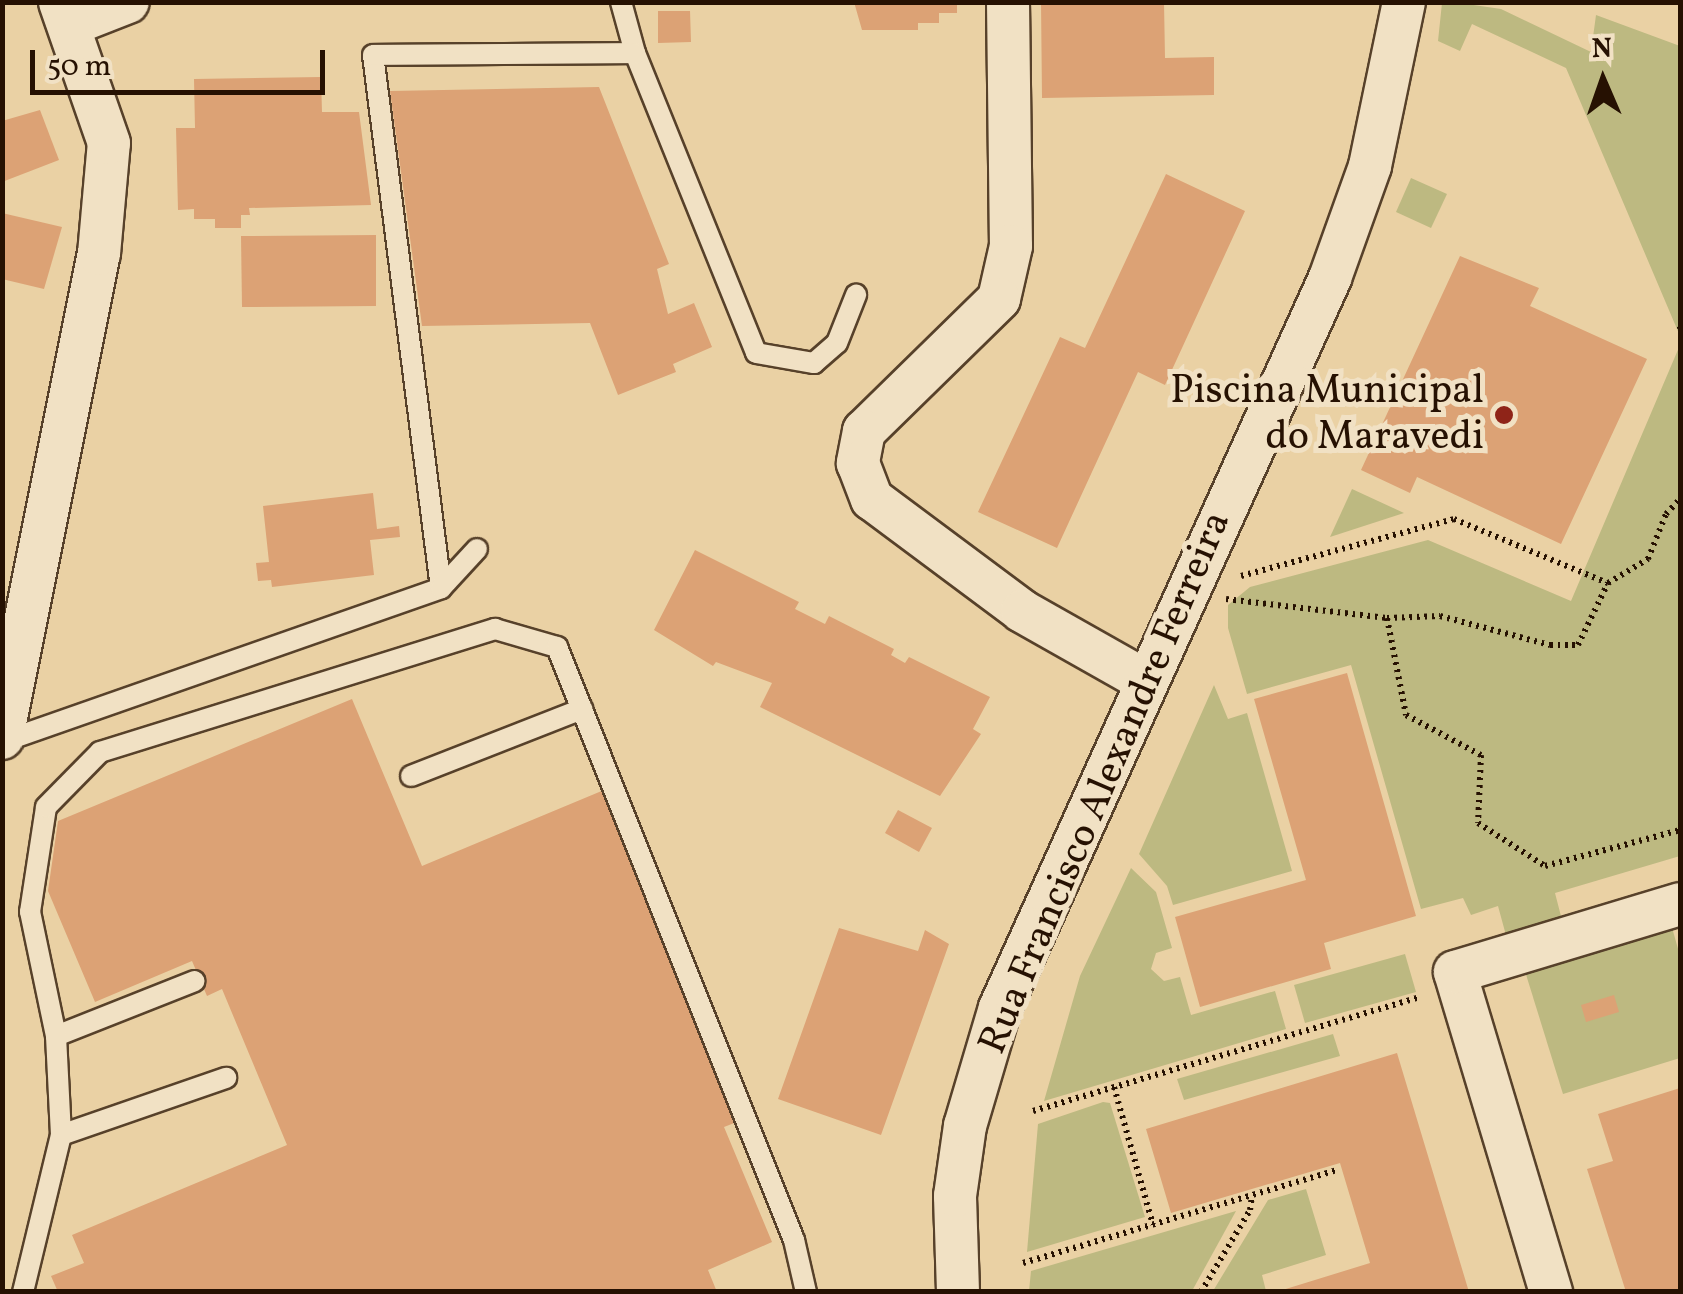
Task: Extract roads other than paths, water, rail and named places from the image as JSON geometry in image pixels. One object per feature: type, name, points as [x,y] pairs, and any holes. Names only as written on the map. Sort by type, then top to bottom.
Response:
[{"type":"street","points":[[2,740],[99,254],[109,143],[64,14],[128,2]]},
{"type":"street","points":[[1008,2],[1011,246],[999,299],[864,431],[858,464],[872,499],[1022,611],[1144,680]]},
{"type":"street","name":"Rua Francisco Alexandre Ferreira","points":[[958,1292],[955,1196],[962,1143],[995,1025],[1144,680],[1330,278],[1370,166],[1404,2]]},
{"type":"street","points":[[1551,1292],[1454,972],[1680,904]]},
{"type":"lane","points":[[621,2],[634,54],[756,353],[814,363],[837,343],[856,294]]},
{"type":"lane","points":[[441,588],[373,55],[634,54]]},
{"type":"lane","points":[[2,740],[441,588],[476,549]]},
{"type":"lane","points":[[23,1292],[61,1135],[56,1036],[30,912],[46,808],[100,752],[495,629],[557,647],[794,1240],[806,1292]]},
{"type":"lane","points":[[411,776],[582,709]]},
{"type":"lane","points":[[56,1036],[194,981]]},
{"type":"lane","points":[[61,1135],[226,1078]]},
{"type":"place","name":"Piscina Municipal do Maravedi","points":[[1504,415]]}]
